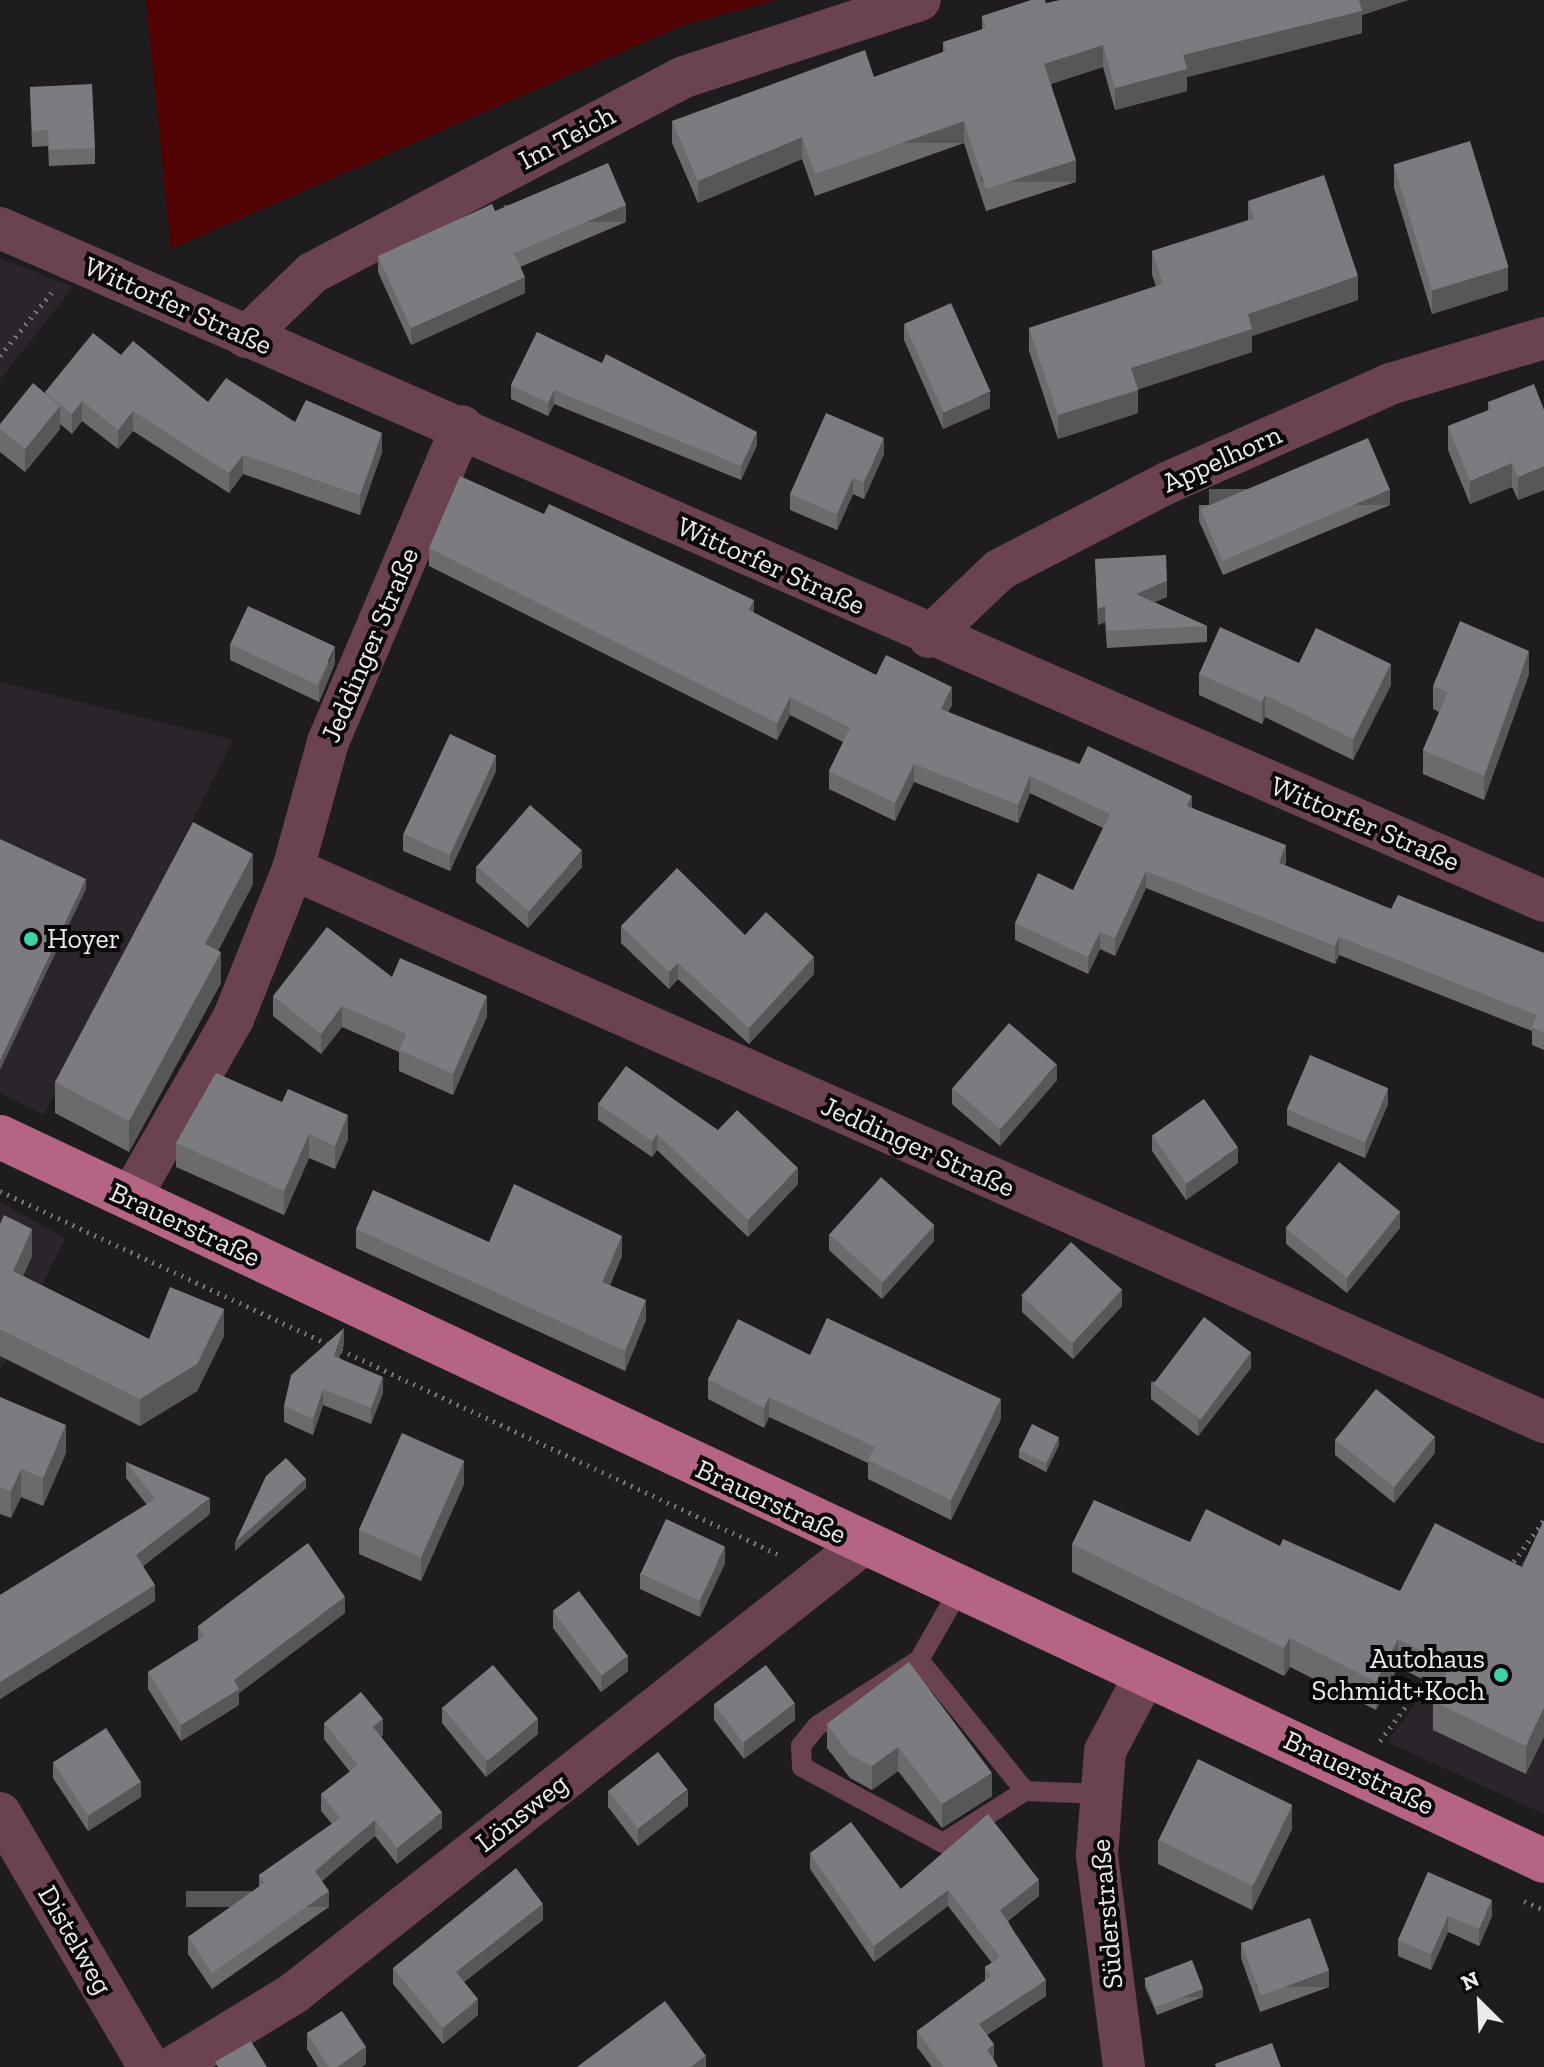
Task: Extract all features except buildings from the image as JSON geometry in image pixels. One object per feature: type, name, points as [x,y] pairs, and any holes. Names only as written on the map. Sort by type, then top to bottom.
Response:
[{"type":"main road","name":"Brauerstraße","points":[[0,1137],[862,1545],[1357,1771],[1544,1861]]},
{"type":"street","name":"Im Teich","points":[[246,337],[312,273],[684,77],[920,0]]},
{"type":"street","name":"Wittorfer Straße","points":[[0,228],[246,337],[462,426],[929,637],[1544,901]]},
{"type":"street","name":"Appelhorn","points":[[929,637],[999,570],[1167,483],[1390,384],[1544,338]]},
{"type":"street","name":"Jeddinger Straße","points":[[130,1198],[233,1019],[293,869],[328,742],[462,426]]},
{"type":"street","name":"Jeddinger Straße","points":[[293,869],[1544,1422]]},
{"type":"street","name":"Lönsweg","points":[[169,2067],[294,1993],[862,1545]]},
{"type":"street","name":"Süderstraße","points":[[1124,2067],[1097,1855],[1105,1751],[1146,1674]]},
{"type":"street","name":"Distelweg","points":[[0,1813],[169,2067]]},
{"type":"lane","points":[[959,1590],[919,1660],[817,1726],[801,1746],[802,1767],[943,1843],[1025,1791],[1102,1794]]},
{"type":"lane","points":[[919,1660],[1025,1791]]},
{"type":"path","points":[[0,356],[77,261]]},
{"type":"path","points":[[0,1191],[823,1575]]},
{"type":"path","points":[[1498,1583],[1544,1520]]},
{"type":"path","points":[[1357,1771],[1433,1670]]},
{"type":"path","points":[[1515,1897],[1544,1910]]},
{"type":"shaded area","points":[[146,0],[777,0],[684,25],[171,249]]},
{"type":"shaded area","points":[[0,258],[73,287],[0,380]]},
{"type":"shaded area","points":[[0,682],[233,740],[44,1115],[0,1093]]},
{"type":"shaded area","points":[[0,1202],[65,1238],[0,1371]]},
{"type":"shaded area","points":[[1544,1533],[1544,1814],[1387,1742]]},
{"type":"place","name":"Hoyer","points":[[31,939]]},
{"type":"place","name":"Autohaus Schmidt+Koch","points":[[1501,1675]]}]
